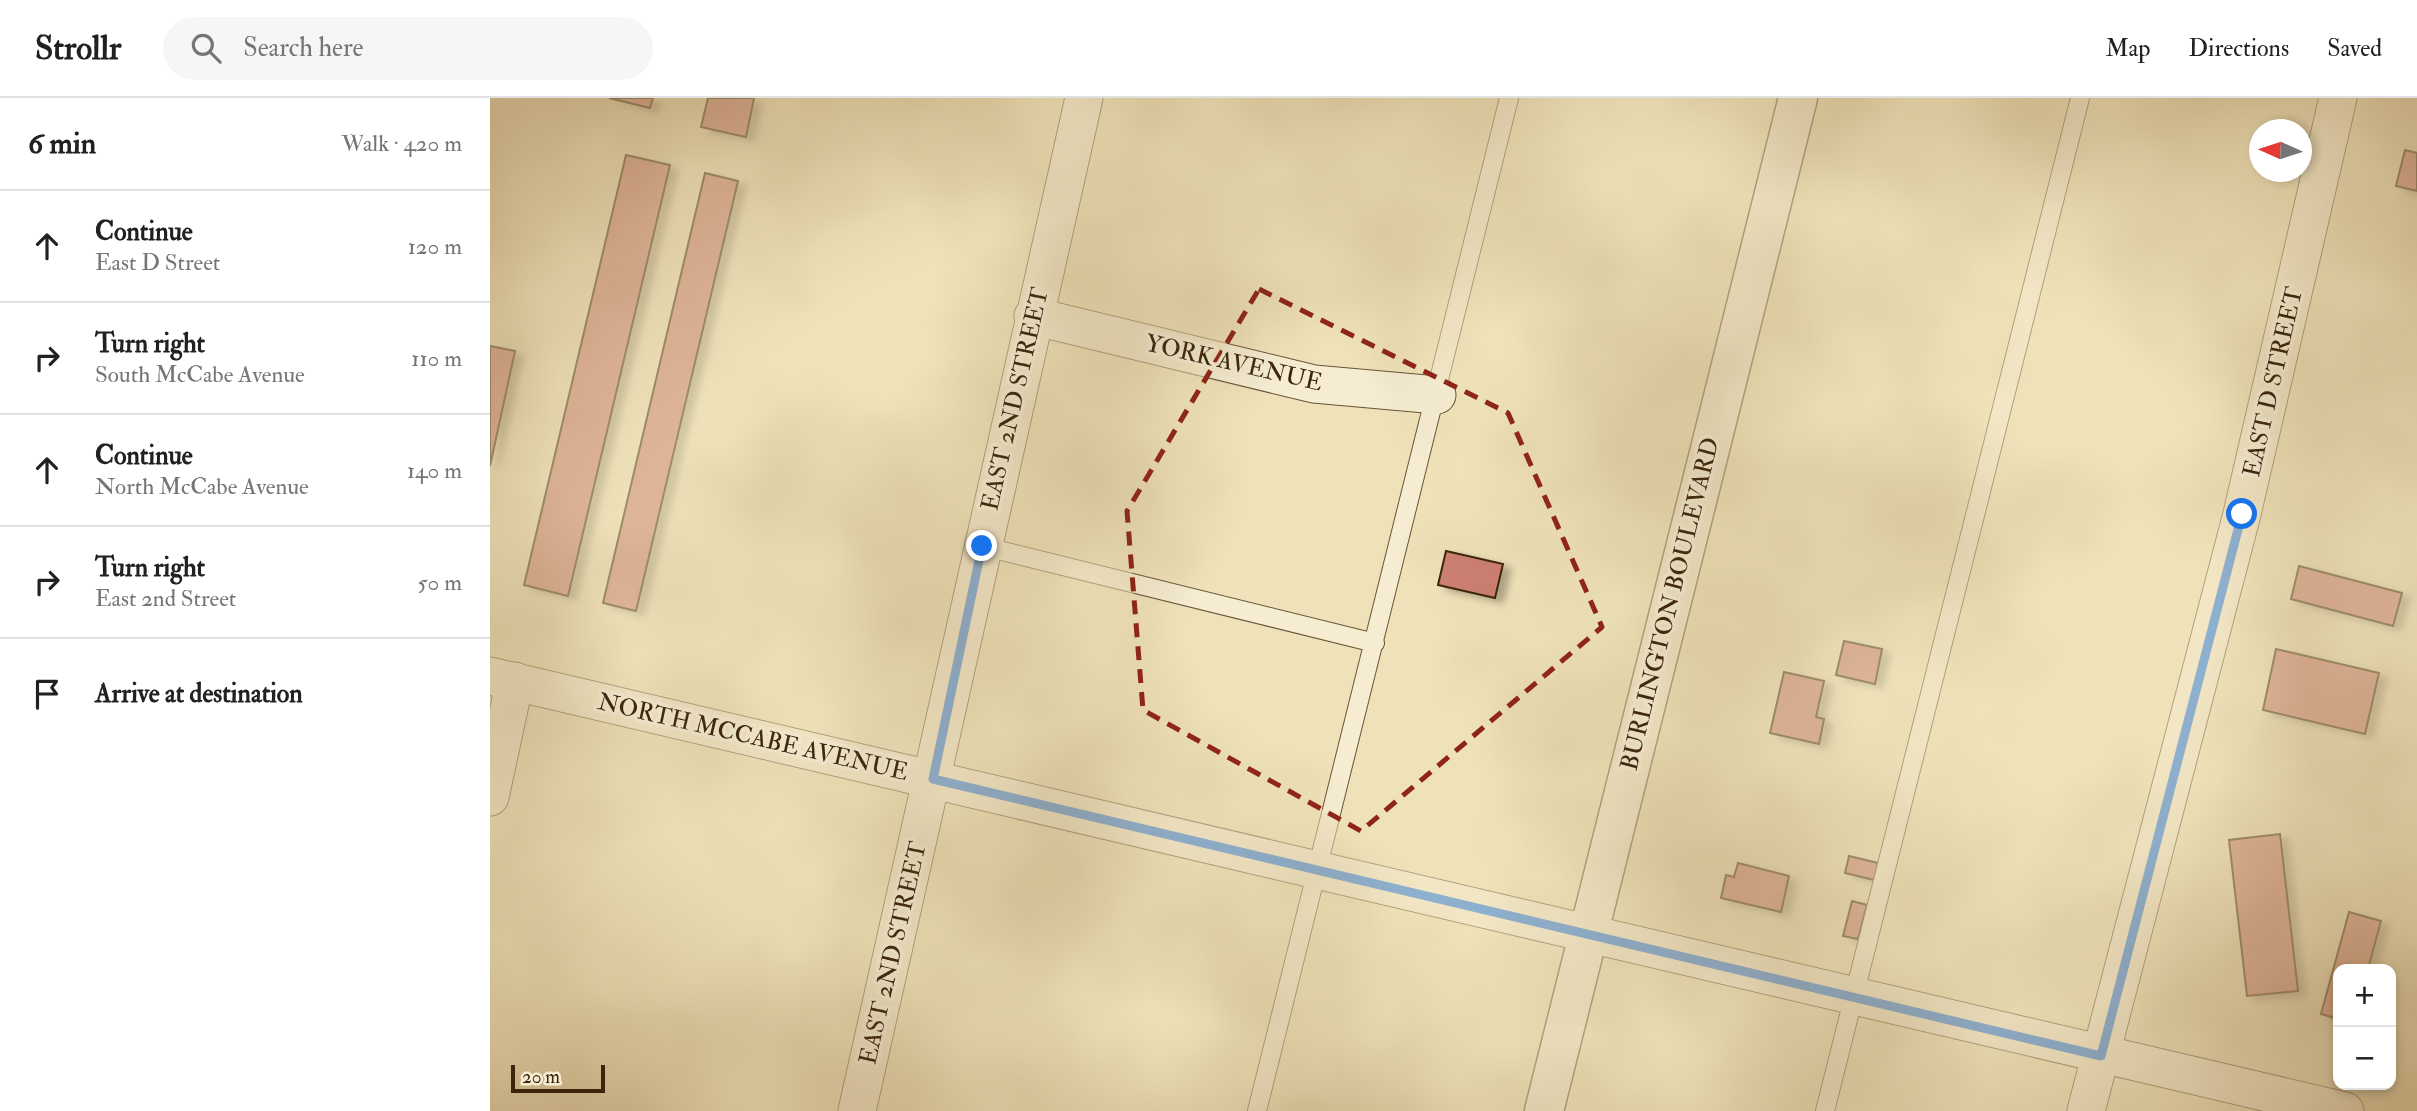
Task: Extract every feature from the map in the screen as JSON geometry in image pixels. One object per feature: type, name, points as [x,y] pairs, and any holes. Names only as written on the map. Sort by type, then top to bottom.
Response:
[{"type":"street","name":"EAST 2ND STREET","points":[[857,1111],[1084,98]]},
{"type":"street","name":"BURLINGTON BOULEVARD","points":[[1544,1111],[1798,98]]},
{"type":"street","name":"EAST D STREET","points":[[2087,1111],[2242,514],[2338,98]]},
{"type":"street","name":"YORK AVENUE","points":[[1033,316],[1314,384],[1437,395]]},
{"type":"street","name":"NORTH MCCABE AVENUE","points":[[502,679],[2101,1056],[2345,1111]]},
{"type":"street","points":[[490,797],[502,679]]},
{"type":"lane","points":[[1257,1111],[1509,98]]},
{"type":"lane","points":[[1825,1111],[2080,98]]},
{"type":"lane","points":[[982,546],[1375,643]]},
{"type":"highlighted area","points":[[1259,289],[1508,413],[1602,627],[1361,831],[1143,710],[1127,511]]},
{"type":"building","points":[[609,98],[653,98],[650,108]]},
{"type":"building","points":[[708,98],[754,98],[746,137],[701,127]]},
{"type":"building","points":[[2405,150],[2417,153],[2417,191],[2396,186]]},
{"type":"building","points":[[626,155],[670,165],[568,596],[524,585]]},
{"type":"building","points":[[705,173],[738,181],[636,611],[603,603]]},
{"type":"building","points":[[490,346],[515,351],[490,466]]},
{"type":"building","points":[[1446,551],[1503,564],[1495,598],[1438,585]]},
{"type":"building","points":[[2299,566],[2402,593],[2393,626],[2291,599]]},
{"type":"building","points":[[1844,641],[1882,649],[1875,684],[1836,675]]},
{"type":"building","points":[[2276,649],[2379,673],[2365,734],[2263,710]]},
{"type":"building","points":[[1784,672],[1824,681],[1816,717],[1824,719],[1819,744],[1770,733]]},
{"type":"building","points":[[2280,834],[2298,991],[2247,996],[2229,840]]},
{"type":"building","points":[[1849,856],[1878,863],[1874,880],[1845,873]]},
{"type":"building","points":[[1738,863],[1789,876],[1781,912],[1721,898],[1726,875],[1734,877]]},
{"type":"building","points":[[1852,901],[1867,905],[1858,939],[1843,936]]},
{"type":"building","points":[[2349,912],[2381,921],[2369,964],[2335,964]]},
{"type":"building","points":[[2333,970],[2333,1018],[2321,1014]]},
{"type":"route","points":[[982,546],[933,779],[2101,1056],[2242,514]]}]
